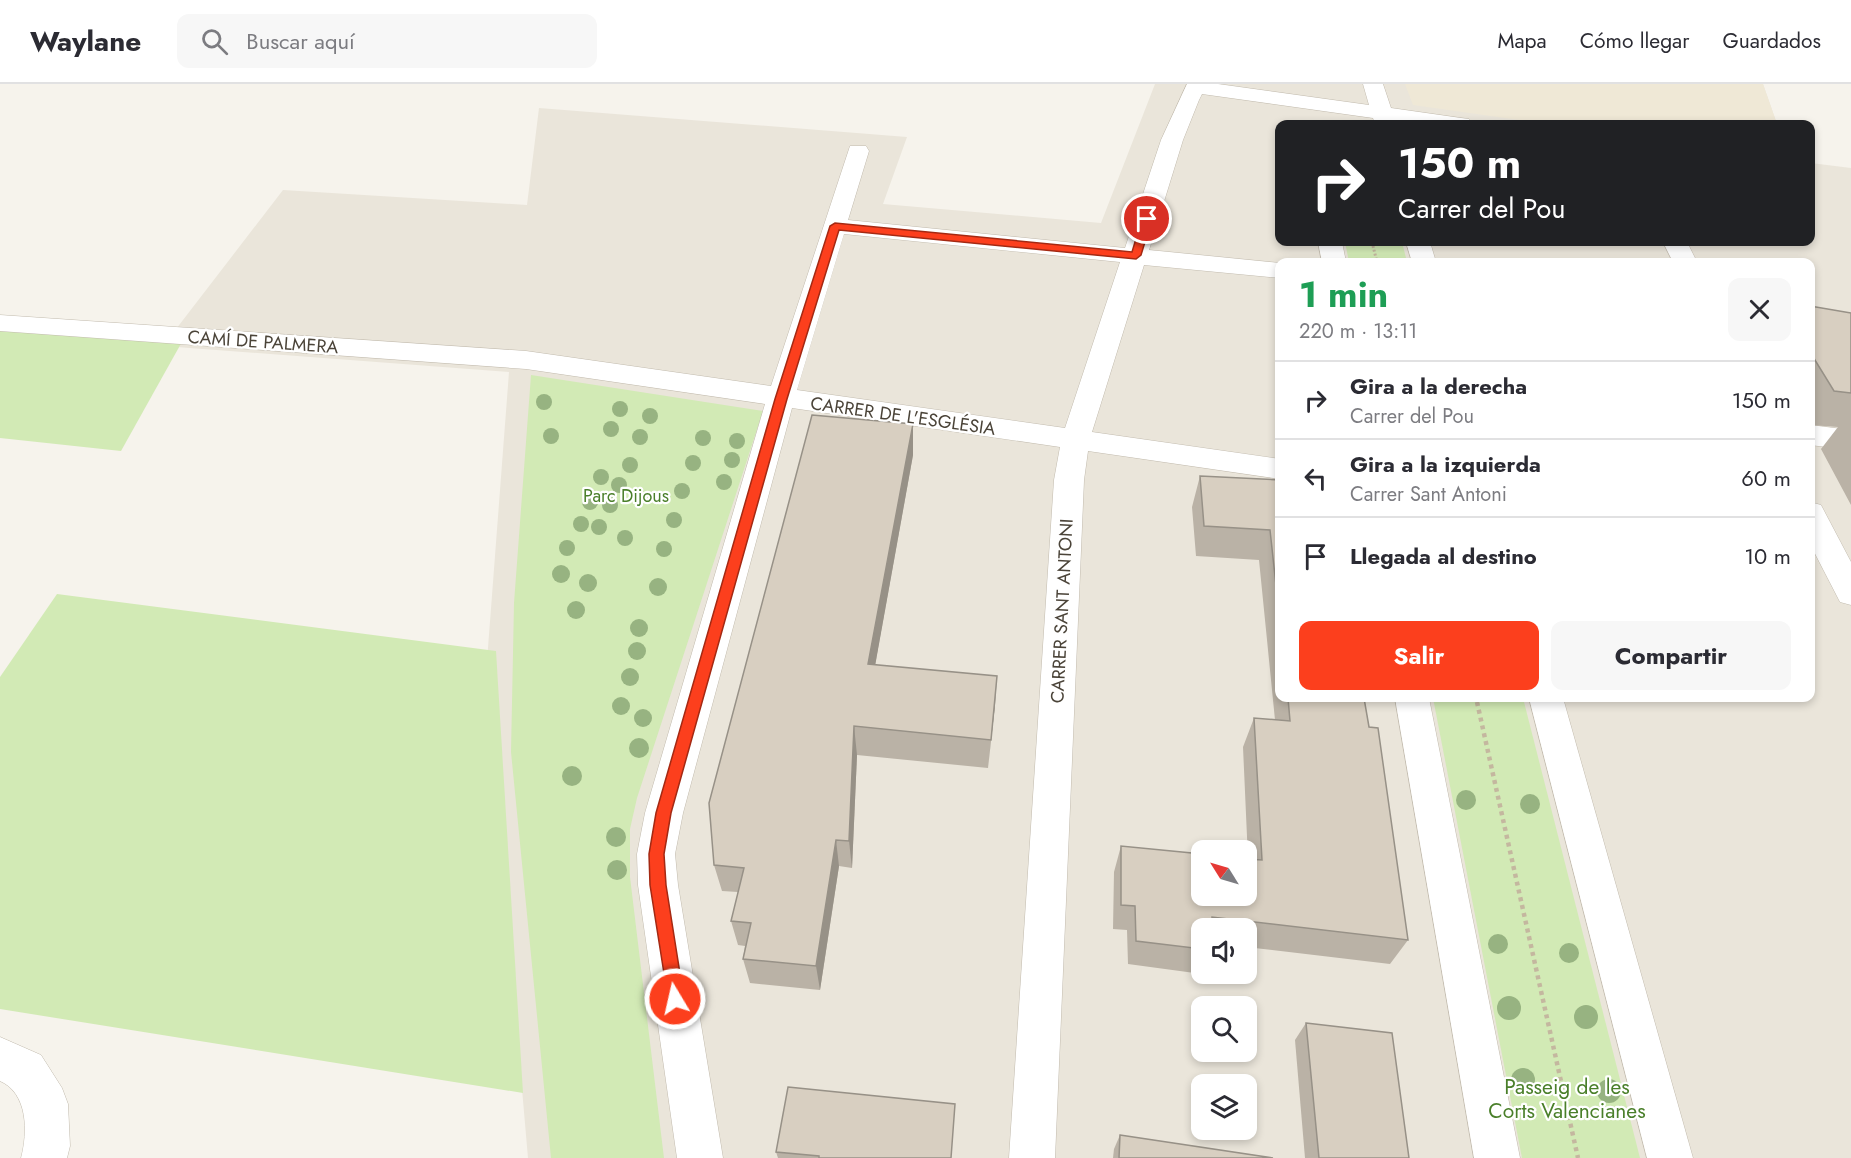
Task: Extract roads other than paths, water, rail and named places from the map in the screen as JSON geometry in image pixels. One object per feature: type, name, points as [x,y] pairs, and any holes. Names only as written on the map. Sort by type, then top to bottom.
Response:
[{"type":"street","points":[[1373,84],[1384,119]]},
{"type":"street","points":[[1196,86],[1399,120]]},
{"type":"street","name":"CARRER SANT ANTONI","points":[[1032,1158],[1068,492],[1075,441],[1172,140],[1196,86]]},
{"type":"street","points":[[1304,103],[1307,120]]},
{"type":"street","points":[[700,1158],[658,885],[657,854],[664,813],[781,399],[858,151]]},
{"type":"street","points":[[835,226],[1275,270]]},
{"type":"street","name":"CAMÍ DE PALMERA","points":[[0,323],[526,360]]},
{"type":"street","name":"CARRER DE L'ESGLÉSIA","points":[[526,360],[781,399],[1275,468]]},
{"type":"street","points":[[1815,436],[1851,440]]},
{"type":"street","points":[[1815,521],[1829,542],[1851,594]]},
{"type":"street","points":[[1413,702],[1497,1158]]},
{"type":"street","points":[[1547,702],[1670,1158]]},
{"type":"street","points":[[0,1059],[26,1070],[46,1104],[47,1146],[44,1158]]},
{"type":"park label","name":"Parc Dijous","points":[[626,496]]},
{"type":"park label","name":"Passeig de les Corts Valencianes","points":[[1567,1099]]}]
